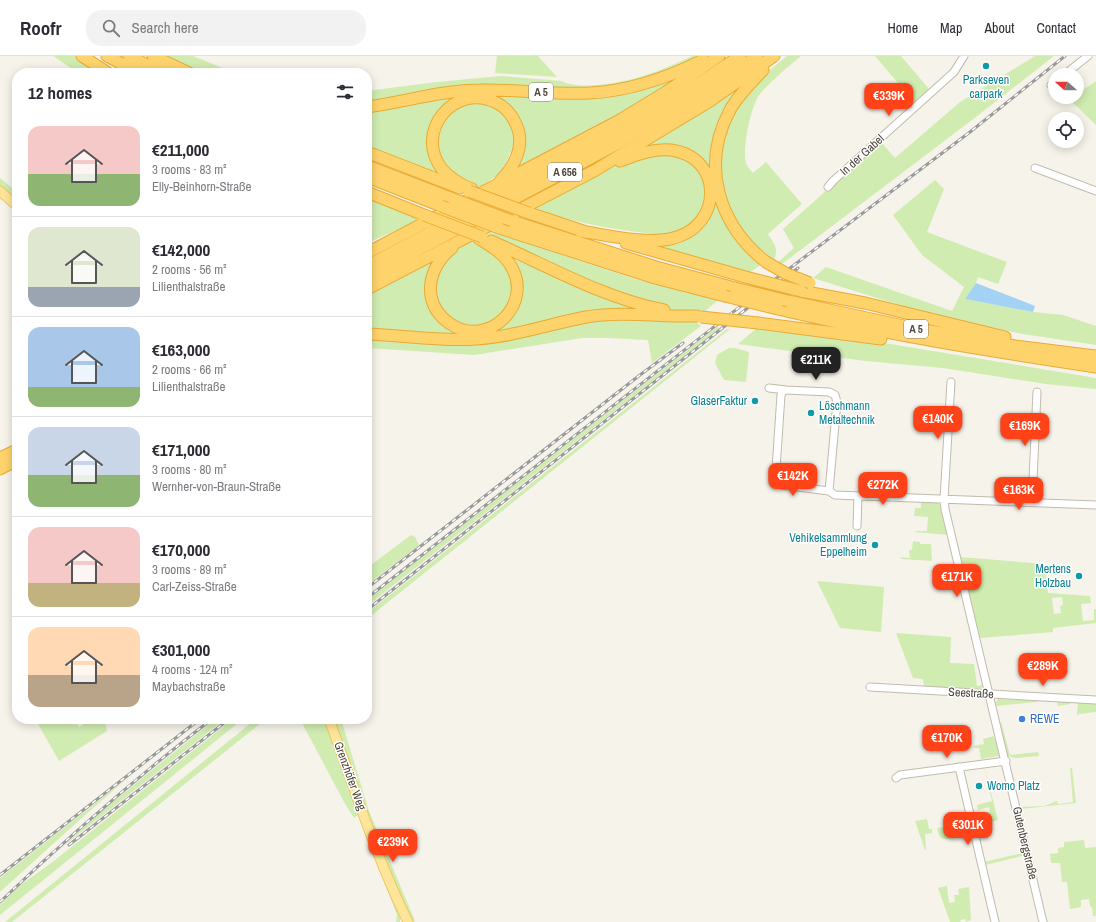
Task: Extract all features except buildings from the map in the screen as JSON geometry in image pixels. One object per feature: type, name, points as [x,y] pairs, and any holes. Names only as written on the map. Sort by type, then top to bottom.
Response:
[{"type":"highway","points":[[107,56],[130,68]]},
{"type":"highway","points":[[129,56],[166,68]]},
{"type":"highway","points":[[153,56],[166,68]]},
{"type":"highway","name":"A 5","points":[[372,106],[452,92],[480,90],[589,94],[610,92],[631,88],[660,79],[681,71],[710,56]]},
{"type":"highway","points":[[372,250],[487,193],[620,120],[666,92],[719,56]]},
{"type":"highway","name":"A 656","points":[[372,263],[625,129],[670,102],[740,56]]},
{"type":"highway","name":"A 656","points":[[372,274],[617,144],[700,94],[757,56]]},
{"type":"highway","points":[[372,286],[467,234],[594,170],[710,101],[774,56]]},
{"type":"highway","points":[[778,56],[740,95],[730,110],[723,125],[719,139],[716,156],[716,176],[722,203],[728,218],[738,234],[749,247],[766,262],[806,287]]},
{"type":"highway","points":[[86,59],[100,68]]},
{"type":"highway","points":[[86,59],[103,68]]},
{"type":"highway","points":[[470,190],[442,169],[434,152],[433,139],[438,121],[446,110],[462,100],[474,98],[493,101],[504,108],[512,117],[519,135],[519,148],[515,160],[504,176],[487,193]]},
{"type":"highway","points":[[580,230],[643,240],[656,241],[672,239],[685,234],[698,225],[706,214],[710,201],[709,181],[702,168],[693,158],[679,152],[664,150],[645,153],[594,170]]},
{"type":"highway","points":[[372,154],[470,190],[487,193],[529,213],[580,230],[748,278],[806,287],[865,303],[1010,338],[1046,350]]},
{"type":"highway","name":"A 5","points":[[372,168],[512,221],[656,267],[735,288],[913,328],[1046,350],[1096,356]]},
{"type":"highway","name":"A 5","points":[[372,180],[499,228],[655,278],[843,325],[937,342],[1096,367]]},
{"type":"highway","points":[[372,194],[480,238],[495,249],[509,263],[516,277],[517,294],[512,308],[503,321],[485,330],[468,331],[450,324],[439,314],[432,301],[430,287],[434,273],[442,257],[467,234]]},
{"type":"highway","name":"A 5","points":[[480,238],[610,295],[642,306],[699,317]]},
{"type":"highway","points":[[372,246],[384,241],[393,240]]},
{"type":"highway","name":"A 5","points":[[372,334],[439,339],[476,339],[507,335],[586,317],[616,314],[699,317],[923,344],[937,342]]},
{"type":"highway","points":[[0,458],[12,452]]},
{"type":"highway","points":[[0,469],[12,463]]},
{"type":"main road","points":[[0,191],[12,202]]},
{"type":"main road","name":"Grenzhöfer Weg","points":[[331,724],[380,859],[408,922]]},
{"type":"street","name":"In der Gabel","points":[[828,187],[954,72],[964,56]]},
{"type":"street","points":[[1073,68],[1088,56]]},
{"type":"street","points":[[1035,168],[1096,191]]},
{"type":"street","name":"Gutenbergstraße","points":[[951,382],[944,499],[946,515],[1006,761],[1043,922]]},
{"type":"street","points":[[769,388],[829,392],[835,395],[837,402],[829,491]]},
{"type":"street","points":[[786,390],[781,394],[776,474],[778,482],[787,486],[829,491],[836,495],[1096,505]]},
{"type":"street","points":[[1032,502],[1037,392]]},
{"type":"street","points":[[857,526],[858,496]]},
{"type":"street","name":"Seestraße","points":[[870,687],[1096,700]]},
{"type":"street","points":[[896,778],[900,775],[1006,761]]},
{"type":"street","points":[[959,766],[995,922]]},
{"type":"green space","points":[[53,56],[75,56],[94,68],[71,68]]},
{"type":"green space","points":[[164,56],[193,56],[223,68],[193,68]]},
{"type":"green space","points":[[497,56],[538,56],[557,77],[495,73]]},
{"type":"green space","points":[[692,56],[702,56],[666,73],[609,87],[372,102],[372,90],[437,82],[501,76],[591,85],[615,83],[664,69]]},
{"type":"green space","points":[[787,56],[801,56],[774,79],[760,94],[753,107],[745,148],[746,163],[753,173],[766,162],[802,204],[768,234],[776,249],[774,260],[746,239],[734,221],[721,186],[721,149],[725,132],[731,118],[743,98],[766,73]]},
{"type":"green space","points":[[875,56],[901,56],[929,89],[914,102]]},
{"type":"green space","points":[[1035,56],[1054,56],[782,264],[778,262],[794,248],[783,229],[881,142],[895,158],[960,102]]},
{"type":"green space","points":[[682,75],[631,107],[510,173],[522,147],[513,146],[507,160],[497,175],[480,187],[441,176],[372,149],[372,110],[465,94],[573,98]]},
{"type":"green space","points":[[1096,81],[1096,125],[1074,104],[1084,104],[1084,89]]},
{"type":"green space","points":[[744,83],[718,130],[718,202],[762,264],[749,273],[644,244],[683,238],[588,224],[551,214],[533,207],[573,185],[612,167],[641,157],[635,151]]},
{"type":"green space","points":[[0,178],[12,188],[12,197],[0,187]]},
{"type":"green space","points":[[935,180],[944,189],[927,232],[1007,262],[998,284],[978,277],[976,283],[965,299],[1033,312],[1063,315],[1096,326],[1096,345],[1023,334],[928,314],[813,278],[826,267],[952,311],[964,287],[922,255],[893,215]]},
{"type":"green space","points":[[372,199],[420,220],[372,241]]},
{"type":"green space","points":[[491,232],[638,280],[718,300],[703,313],[668,310],[633,300],[485,236]]},
{"type":"green space","points":[[469,241],[505,253],[600,297],[640,310],[648,317],[696,322],[701,326],[652,363],[648,340],[582,338],[474,355],[372,348],[372,291],[440,255],[438,270],[449,254]]},
{"type":"green space","points":[[717,327],[720,328],[372,602],[372,596]]},
{"type":"green space","points":[[758,327],[872,341],[1096,378],[1096,389],[1046,384],[943,368],[865,361],[738,344]]},
{"type":"green space","points":[[727,329],[730,329],[372,615],[372,609]]},
{"type":"green space","points":[[729,348],[749,352],[746,382],[724,380],[715,363],[717,355]]},
{"type":"green space","points":[[921,501],[938,502],[941,506],[949,535],[915,532],[927,531],[928,517],[914,516],[915,508],[921,508]]},
{"type":"green space","points":[[411,535],[415,537],[419,545],[372,581],[372,564]]},
{"type":"green space","points":[[913,541],[920,542],[920,544],[931,544],[932,561],[902,559],[900,557],[910,558],[909,550],[912,550]]},
{"type":"green space","points":[[960,557],[1044,564],[1048,593],[1090,596],[1091,603],[1081,604],[1083,621],[1094,620],[1094,609],[1096,609],[1096,623],[1053,628],[1053,632],[980,638]],"holes":[[[1062,597],[1063,605],[1060,606],[1061,613],[1054,614],[1052,598]]]},
{"type":"green space","points":[[817,581],[884,587],[881,632],[840,628]]},
{"type":"green space","points":[[896,633],[951,637],[950,663],[974,664],[977,686],[983,685],[981,689],[924,687],[923,679],[913,678]]},
{"type":"green space","points":[[998,699],[1071,702],[1070,704],[1058,706],[1057,702],[1039,701],[996,706]]},
{"type":"green space","points":[[1078,703],[1096,704],[1096,712],[1077,715]]},
{"type":"green space","points":[[1001,722],[1010,755],[1038,752],[1039,756],[1015,758],[1007,756]]},
{"type":"green space","points":[[38,724],[77,724],[79,727],[84,724],[105,724],[107,731],[59,761]]},
{"type":"green space","points":[[209,724],[219,724],[61,848],[104,809]]},
{"type":"green space","points":[[227,724],[237,724],[0,915],[0,905],[19,886],[50,864]]},
{"type":"green space","points":[[250,724],[260,724],[12,922],[5,922]]},
{"type":"green space","points":[[303,724],[326,724],[400,914],[400,922],[396,922],[397,915],[358,815],[354,818]]},
{"type":"green space","points":[[332,724],[343,724],[369,811],[415,921],[410,922],[384,863]]},
{"type":"green space","points":[[994,736],[999,756],[981,759],[979,748],[974,748],[973,746],[984,744],[983,739]]},
{"type":"green space","points":[[984,765],[998,820],[984,823],[983,821],[987,820],[986,813],[990,812],[989,807],[978,810],[977,805],[992,801]]},
{"type":"green space","points":[[1070,768],[1072,768],[1076,803],[1021,809],[1020,807],[1044,806],[1057,801],[1058,804],[1073,802]]},
{"type":"green space","points":[[130,776],[85,815],[0,892],[0,878]]},
{"type":"green space","points":[[952,818],[955,838],[943,839],[939,835],[937,828],[944,827],[943,821]]},
{"type":"green space","points":[[927,819],[929,829],[932,829],[932,833],[925,834],[925,850],[915,821]]},
{"type":"green space","points":[[1084,840],[1085,848],[1096,847],[1096,916],[1093,916],[1089,899],[1081,900],[1081,907],[1070,909],[1067,882],[1062,882],[1060,863],[1051,863],[1050,854],[1058,853],[1058,848],[1064,847],[1064,842]]},
{"type":"green space","points":[[1022,853],[1022,856],[985,865],[984,862]]},
{"type":"green space","points":[[947,886],[949,903],[955,902],[954,895],[959,895],[958,889],[969,887],[971,920],[966,922],[965,919],[960,920],[961,922],[950,922],[938,888]]},
{"type":"water","points":[[976,283],[1035,306],[1033,312],[965,299]]},
{"type":"railway","points":[[372,594],[765,287],[970,132],[1065,56]]},
{"type":"railway","points":[[372,606],[798,268]]},
{"type":"railway","points":[[372,584],[683,343]]},
{"type":"railway","points":[[0,875],[194,724]]},
{"type":"railway","points":[[0,902],[51,854],[157,762],[206,724]]},
{"type":"railway","points":[[69,845],[223,724]]},
{"type":"place","name":"Parkseven carpark","points":[[986,66]]},
{"type":"place","name":"GlaserFaktur","points":[[755,401]]},
{"type":"place","name":"Löschmann Metaltechnik","points":[[811,413]]},
{"type":"place","name":"Vehikelsammlung Eppelheim","points":[[875,545]]},
{"type":"place","name":"Mertens Holzbau","points":[[1079,576]]},
{"type":"place","name":"REWE","points":[[1022,719]]},
{"type":"place","name":"Womo Platz","points":[[979,786]]}]
